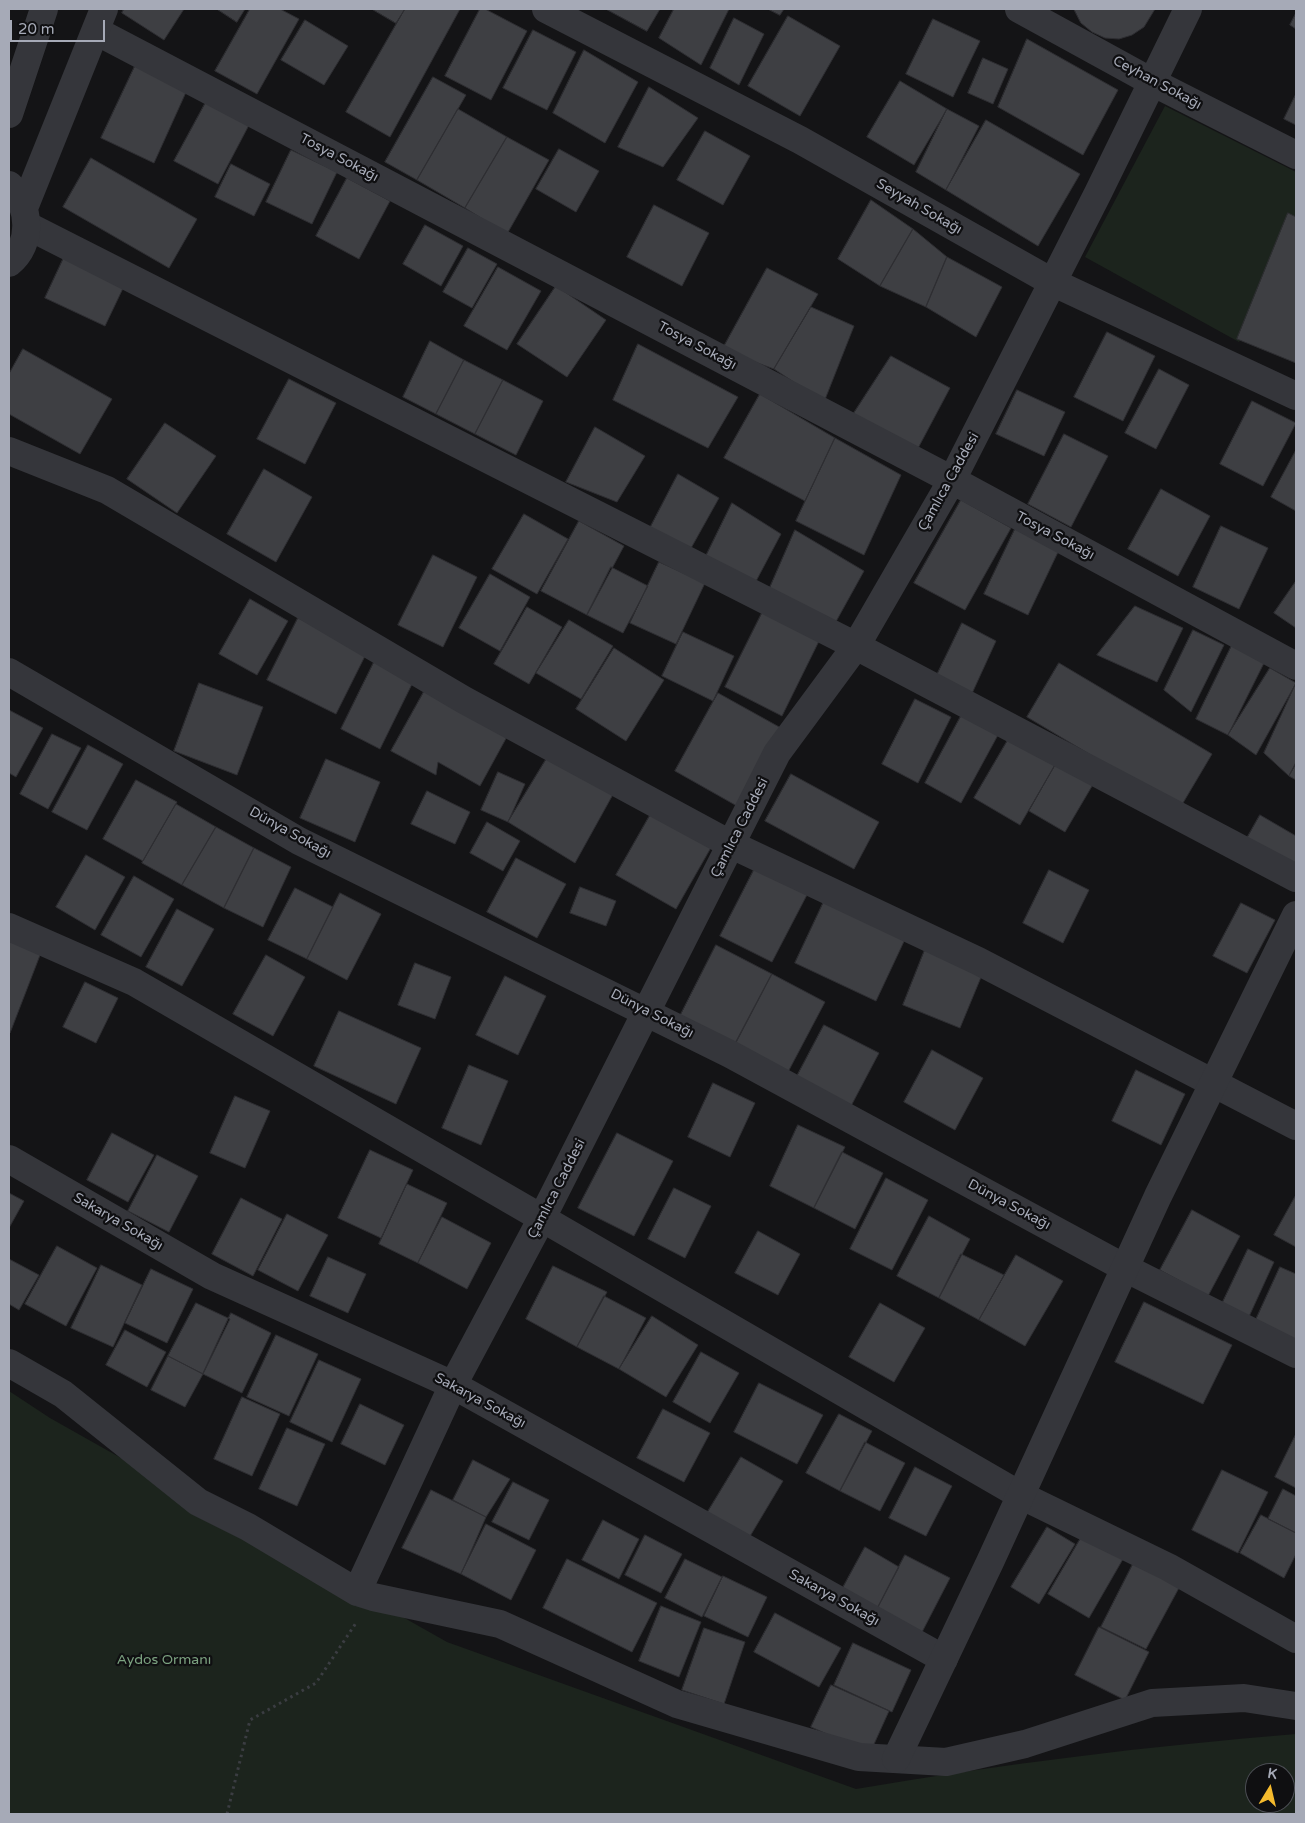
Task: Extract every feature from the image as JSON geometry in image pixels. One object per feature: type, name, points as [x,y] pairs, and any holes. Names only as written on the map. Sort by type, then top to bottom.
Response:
[{"type":"street","points":[[9,114],[44,9]]},
{"type":"street","name":"Seyyah Sokağı","points":[[546,9],[800,140],[1052,282],[1296,396]]},
{"type":"street","name":"Ceyhan Sokağı","points":[[1019,9],[1152,82],[1296,155]]},
{"type":"street","name":"Çamlıca Caddesi","points":[[365,1594],[453,1385],[542,1218],[778,753],[856,646],[952,480],[1188,9]]},
{"type":"street","points":[[9,264],[23,244],[26,217],[100,20]]},
{"type":"street","name":"Tosya Sokağı","points":[[100,20],[1296,666]]},
{"type":"street","points":[[9,186],[15,191],[26,217],[856,646],[1296,878]]},
{"type":"street","points":[[9,451],[107,490],[464,700],[732,845],[978,961],[1296,1126]]},
{"type":"street","name":"Dünya Sokağı","points":[[9,672],[300,840],[730,1054],[1125,1268],[1296,1354]]},
{"type":"street","points":[[896,1759],[1125,1268],[1296,915]]},
{"type":"street","points":[[9,927],[134,982],[1020,1496],[1168,1567],[1296,1639]]},
{"type":"street","name":"Sakarya Sokağı","points":[[9,1159],[212,1276],[453,1385],[944,1659]]},
{"type":"street","points":[[9,1362],[63,1394],[198,1502],[248,1527],[365,1594],[500,1624],[677,1704],[859,1757],[946,1762],[1025,1744],[1152,1703],[1244,1698],[1296,1706]]},
{"type":"path","points":[[226,1814],[250,1720],[316,1683],[365,1594]]},
{"type":"green space","points":[[1165,106],[1296,172],[1296,228],[1239,342],[1085,257]]},
{"type":"green space","name":"Aydos Ormanı","points":[[9,1391],[50,1418],[447,1642],[856,1789],[1076,1757],[1296,1734],[1296,1814],[9,1814]]},
{"type":"building","points":[[124,9],[184,9],[164,40],[122,13]]},
{"type":"building","points":[[217,9],[245,9],[237,22]]},
{"type":"building","points":[[250,9],[280,9],[299,19],[257,94],[215,71]]},
{"type":"building","points":[[372,9],[405,9],[396,23]]},
{"type":"building","points":[[405,9],[460,9],[390,137],[346,112]]},
{"type":"building","points":[[480,9],[485,9],[527,31],[491,100],[445,76]]},
{"type":"building","points":[[606,9],[660,9],[647,31]]},
{"type":"building","points":[[674,9],[729,9],[701,65],[659,38]]},
{"type":"building","points":[[768,9],[784,9],[780,15]]},
{"type":"building","points":[[1074,9],[1155,9],[1144,27],[1132,35],[1119,39],[1105,38],[1092,32],[1081,23]]},
{"type":"building","points":[[1296,13],[1296,29],[1290,25]]},
{"type":"building","points":[[788,16],[840,46],[800,116],[748,86]]},
{"type":"building","points":[[734,18],[764,34],[739,85],[710,68]]},
{"type":"building","points":[[933,19],[980,41],[953,97],[906,74]]},
{"type":"building","points":[[305,20],[348,46],[324,85],[281,60]]},
{"type":"building","points":[[533,30],[576,52],[547,110],[503,88]]},
{"type":"building","points":[[1027,39],[1118,90],[1083,155],[998,107]]},
{"type":"building","points":[[584,50],[638,82],[605,143],[553,113]]},
{"type":"building","points":[[983,58],[1008,69],[993,104],[968,93]]},
{"type":"building","points":[[135,66],[187,90],[154,163],[101,138]]},
{"type":"building","points":[[433,77],[466,95],[417,180],[385,162]]},
{"type":"building","points":[[900,81],[947,109],[914,165],[867,137]]},
{"type":"building","points":[[649,87],[698,118],[663,167],[618,147]]},
{"type":"building","points":[[1296,94],[1296,125],[1284,119]]},
{"type":"building","points":[[206,102],[249,125],[218,184],[174,161]]},
{"type":"building","points":[[458,109],[507,137],[465,208],[417,180]]},
{"type":"building","points":[[947,109],[979,126],[946,190],[916,172]]},
{"type":"building","points":[[986,120],[1080,174],[1038,246],[946,190]]},
{"type":"building","points":[[705,131],[750,156],[723,205],[677,180]]},
{"type":"building","points":[[507,137],[549,160],[507,234],[465,208]]},
{"type":"building","points":[[559,149],[599,171],[576,212],[536,189]]},
{"type":"building","points":[[291,150],[337,172],[312,224],[266,202]]},
{"type":"building","points":[[91,158],[197,219],[169,268],[63,207]]},
{"type":"building","points":[[231,164],[270,184],[254,216],[215,197]]},
{"type":"building","points":[[347,178],[390,201],[359,259],[316,236]]},
{"type":"building","points":[[871,200],[913,229],[880,286],[838,259]]},
{"type":"building","points":[[654,205],[709,233],[682,286],[627,257]]},
{"type":"building","points":[[1288,213],[1296,217],[1296,363],[1237,339]]},
{"type":"building","points":[[425,225],[463,246],[441,286],[403,264]]},
{"type":"building","points":[[913,229],[947,257],[926,307],[880,286]]},
{"type":"building","points":[[468,248],[497,264],[472,308],[443,292]]},
{"type":"building","points":[[66,253],[126,282],[105,326],[45,298]]},
{"type":"building","points":[[947,257],[1002,287],[976,337],[926,307]]},
{"type":"building","points":[[498,267],[541,291],[507,350],[464,326]]},
{"type":"building","points":[[767,268],[818,294],[774,369],[722,350]]},
{"type":"building","points":[[556,286],[606,320],[567,377],[517,344]]},
{"type":"building","points":[[811,307],[854,326],[824,402],[774,369]]},
{"type":"building","points":[[1107,332],[1155,356],[1123,421],[1074,397]]},
{"type":"building","points":[[430,341],[464,360],[436,414],[403,397]]},
{"type":"building","points":[[638,344],[738,397],[708,448],[613,400]]},
{"type":"building","points":[[23,349],[112,399],[80,454],[9,414],[9,374]]},
{"type":"building","points":[[891,356],[950,388],[916,452],[852,416]]},
{"type":"building","points":[[464,360],[503,380],[475,434],[436,414]]},
{"type":"building","points":[[1159,369],[1189,385],[1156,449],[1125,433]]},
{"type":"building","points":[[289,379],[336,403],[305,464],[257,439]]},
{"type":"building","points":[[503,380],[543,401],[516,455],[475,434]]},
{"type":"building","points":[[1017,390],[1065,412],[1044,456],[996,434]]},
{"type":"building","points":[[760,394],[835,438],[805,501],[724,458]]},
{"type":"building","points":[[1252,401],[1296,423],[1263,486],[1220,464]]},
{"type":"building","points":[[165,423],[216,456],[177,513],[127,479]]},
{"type":"building","points":[[595,427],[645,456],[617,502],[566,482]]},
{"type":"building","points":[[1064,434],[1108,456],[1071,527],[1028,504]]},
{"type":"building","points":[[835,438],[901,475],[864,555],[796,521]]},
{"type":"building","points":[[1296,450],[1296,511],[1271,497]]},
{"type":"building","points":[[264,469],[312,497],[276,562],[227,534]]},
{"type":"building","points":[[678,474],[719,498],[690,550],[650,528]]},
{"type":"building","points":[[1161,489],[1210,516],[1178,576],[1128,549]]},
{"type":"building","points":[[961,500],[1011,528],[965,610],[914,583]]},
{"type":"building","points":[[732,503],[781,534],[754,585],[705,558]]},
{"type":"building","points":[[524,514],[568,539],[537,594],[492,569]]},
{"type":"building","points":[[579,521],[624,546],[587,615],[541,591]]},
{"type":"building","points":[[1221,526],[1268,548],[1239,609],[1193,587]]},
{"type":"building","points":[[1015,529],[1059,550],[1028,615],[984,594]]},
{"type":"building","points":[[795,530],[864,571],[833,627],[768,592]]},
{"type":"building","points":[[433,555],[477,577],[443,647],[398,625]]},
{"type":"building","points":[[659,562],[705,583],[676,644],[630,623]]},
{"type":"building","points":[[611,567],[648,586],[623,633],[587,615]]},
{"type":"building","points":[[490,574],[530,597],[500,651],[459,628]]},
{"type":"building","points":[[1296,581],[1296,628],[1274,613]]},
{"type":"building","points":[[250,599],[288,621],[257,675],[219,654]]},
{"type":"building","points":[[1135,606],[1183,628],[1157,682],[1097,655]]},
{"type":"building","points":[[527,607],[562,627],[529,684],[494,664]]},
{"type":"building","points":[[765,607],[822,635],[782,716],[725,687]]},
{"type":"building","points":[[298,618],[367,652],[336,714],[267,680]]},
{"type":"building","points":[[569,620],[613,646],[581,699],[536,673]]},
{"type":"building","points":[[962,623],[996,641],[969,700],[934,681]]},
{"type":"building","points":[[1193,630],[1224,645],[1191,712],[1164,690]]},
{"type":"building","points":[[683,632],[734,656],[713,701],[662,676]]},
{"type":"building","points":[[1232,645],[1265,661],[1228,735],[1196,719]]},
{"type":"building","points":[[614,648],[664,680],[626,741],[576,709]]},
{"type":"building","points":[[377,656],[416,676],[380,749],[341,729]]},
{"type":"building","points":[[1059,663],[1212,754],[1180,808],[1027,717]]},
{"type":"building","points":[[1270,668],[1296,683],[1256,755],[1228,735]]},
{"type":"building","points":[[199,683],[263,707],[237,775],[174,751]]},
{"type":"building","points":[[1296,683],[1296,762],[1289,776],[1264,753]]},
{"type":"building","points":[[426,688],[509,733],[480,786],[438,762],[436,775],[391,751]]},
{"type":"building","points":[[718,693],[781,728],[737,806],[675,771]]},
{"type":"building","points":[[915,699],[951,717],[918,783],[882,764]]},
{"type":"building","points":[[9,710],[43,728],[16,777],[9,773]]},
{"type":"building","points":[[961,716],[998,735],[961,803],[925,783]]},
{"type":"building","points":[[1012,733],[1058,760],[1020,825],[974,798]]},
{"type":"building","points":[[52,734],[81,748],[48,809],[20,794]]},
{"type":"building","points":[[88,745],[123,764],[87,830],[52,812]]},
{"type":"building","points":[[550,753],[616,789],[575,863],[508,822]]},
{"type":"building","points":[[326,759],[380,782],[355,842],[300,818]]},
{"type":"building","points":[[1058,760],[1095,781],[1065,832],[1029,811]]},
{"type":"building","points":[[1296,764],[1296,780],[1289,776]]},
{"type":"building","points":[[498,772],[525,784],[508,822],[481,810]]},
{"type":"building","points":[[791,774],[879,822],[854,869],[765,821]]},
{"type":"building","points":[[136,780],[177,802],[143,861],[103,839]]},
{"type":"building","points":[[427,791],[470,812],[455,844],[411,824]]},
{"type":"building","points":[[176,804],[216,827],[182,885],[142,863]]},
{"type":"building","points":[[653,810],[713,844],[676,909],[616,875]]},
{"type":"building","points":[[1260,815],[1296,836],[1296,872],[1242,847]]},
{"type":"building","points":[[487,822],[520,841],[503,871],[470,853]]},
{"type":"building","points":[[216,827],[254,848],[224,908],[182,885]]},
{"type":"building","points":[[254,848],[291,867],[263,927],[224,908]]},
{"type":"building","points":[[86,855],[125,877],[95,930],[56,907]]},
{"type":"building","points":[[516,858],[566,884],[537,938],[487,912]]},
{"type":"building","points":[[757,864],[809,891],[772,962],[720,936]]},
{"type":"building","points":[[1049,870],[1089,890],[1063,943],[1023,923]]},
{"type":"building","points":[[134,876],[174,899],[141,957],[101,935]]},
{"type":"building","points":[[580,887],[616,901],[606,926],[570,913]]},
{"type":"building","points":[[295,888],[333,907],[307,959],[268,940]]},
{"type":"building","points":[[340,893],[381,914],[347,980],[307,959]]},
{"type":"building","points":[[826,897],[907,935],[876,1001],[795,963]]},
{"type":"building","points":[[1241,903],[1275,920],[1247,973],[1213,956]]},
{"type":"building","points":[[177,909],[214,929],[182,986],[146,967]]},
{"type":"building","points":[[9,937],[42,950],[10,1033],[9,1032]]},
{"type":"building","points":[[716,945],[772,974],[730,1054],[675,1026]]},
{"type":"building","points":[[926,947],[984,970],[960,1028],[903,1005]]},
{"type":"building","points":[[266,955],[305,977],[273,1036],[233,1014]]},
{"type":"building","points":[[415,963],[451,977],[435,1019],[398,1005]]},
{"type":"building","points":[[772,974],[825,1002],[788,1072],[735,1044]]},
{"type":"building","points":[[505,976],[546,996],[518,1055],[476,1035]]},
{"type":"building","points":[[85,982],[118,998],[96,1043],[63,1027]]},
{"type":"building","points":[[339,1011],[421,1048],[396,1104],[314,1066]]},
{"type":"building","points":[[824,1025],[879,1053],[851,1106],[796,1078]]},
{"type":"building","points":[[932,1050],[983,1078],[955,1130],[904,1102]]},
{"type":"building","points":[[469,1065],[508,1081],[481,1145],[442,1128]]},
{"type":"building","points":[[1136,1070],[1185,1094],[1161,1145],[1112,1121]]},
{"type":"building","points":[[713,1083],[755,1103],[730,1157],[688,1137]]},
{"type":"building","points":[[235,1096],[270,1111],[245,1168],[210,1153]]},
{"type":"building","points":[[798,1125],[845,1147],[814,1208],[770,1186]]},
{"type":"building","points":[[112,1133],[154,1155],[128,1202],[87,1180]]},
{"type":"building","points":[[617,1133],[673,1161],[634,1236],[578,1208]]},
{"type":"building","points":[[370,1150],[413,1170],[381,1238],[338,1218]]},
{"type":"building","points":[[842,1152],[883,1173],[855,1229],[814,1208]]},
{"type":"building","points":[[157,1155],[198,1176],[169,1232],[128,1211]]},
{"type":"building","points":[[886,1178],[928,1200],[892,1270],[850,1249]]},
{"type":"building","points":[[407,1184],[447,1203],[418,1263],[379,1244]]},
{"type":"building","points":[[674,1188],[711,1206],[685,1258],[648,1239]]},
{"type":"building","points":[[9,1193],[24,1201],[9,1228]]},
{"type":"building","points":[[1296,1195],[1296,1247],[1274,1235]]},
{"type":"building","points":[[241,1198],[282,1219],[253,1276],[212,1254]]},
{"type":"building","points":[[1192,1210],[1240,1236],[1208,1296],[1160,1270]]},
{"type":"building","points":[[287,1214],[328,1235],[298,1291],[258,1270]]},
{"type":"building","points":[[929,1216],[970,1239],[939,1298],[897,1276]]},
{"type":"building","points":[[442,1217],[491,1243],[467,1289],[418,1263]]},
{"type":"building","points":[[758,1231],[800,1254],[778,1295],[735,1273]]},
{"type":"building","points":[[57,1246],[97,1268],[66,1326],[25,1304]]},
{"type":"building","points":[[1248,1249],[1274,1262],[1247,1321],[1220,1308]]},
{"type":"building","points":[[961,1254],[1004,1275],[979,1320],[939,1298]]},
{"type":"building","points":[[1016,1255],[1063,1281],[1025,1346],[979,1320]]},
{"type":"building","points":[[328,1257],[366,1274],[348,1313],[310,1296]]},
{"type":"building","points":[[9,1259],[39,1275],[19,1310],[9,1304]]},
{"type":"building","points":[[101,1265],[142,1285],[113,1347],[71,1328]]},
{"type":"building","points":[[553,1266],[607,1292],[577,1347],[526,1319]]},
{"type":"building","points":[[1280,1267],[1296,1274],[1296,1346],[1253,1326]]},
{"type":"building","points":[[151,1269],[193,1289],[167,1343],[125,1323]]},
{"type":"building","points":[[604,1296],[646,1318],[619,1369],[577,1347]]},
{"type":"building","points":[[1144,1302],[1232,1345],[1203,1404],[1115,1362]]},
{"type":"building","points":[[196,1303],[230,1319],[203,1374],[168,1356]]},
{"type":"building","points":[[880,1303],[925,1328],[894,1382],[849,1357]]},
{"type":"building","points":[[231,1313],[271,1333],[242,1393],[203,1374]]},
{"type":"building","points":[[652,1316],[698,1345],[666,1397],[619,1369]]},
{"type":"building","points":[[125,1330],[166,1352],[147,1387],[106,1365]]},
{"type":"building","points":[[276,1335],[318,1354],[289,1416],[247,1397]]},
{"type":"building","points":[[701,1352],[739,1373],[710,1423],[673,1402]]},
{"type":"building","points":[[168,1356],[203,1374],[185,1407],[151,1390]]},
{"type":"building","points":[[319,1360],[361,1379],[332,1442],[290,1422]]},
{"type":"building","points":[[759,1383],[823,1415],[797,1464],[734,1432]]},
{"type":"building","points":[[242,1397],[280,1414],[252,1476],[214,1459]]},
{"type":"building","points":[[360,1404],[404,1425],[385,1465],[341,1444]]},
{"type":"building","points":[[663,1409],[710,1433],[684,1482],[637,1458]]},
{"type":"building","points":[[839,1414],[872,1431],[840,1491],[806,1473]]},
{"type":"building","points":[[287,1428],[325,1444],[297,1506],[259,1489]]},
{"type":"building","points":[[1296,1434],[1296,1488],[1275,1477]]},
{"type":"building","points":[[865,1442],[905,1463],[880,1511],[840,1491]]},
{"type":"building","points":[[741,1457],[783,1481],[743,1548],[701,1523]]},
{"type":"building","points":[[473,1460],[510,1479],[486,1517],[453,1500]]},
{"type":"building","points":[[915,1467],[952,1486],[926,1536],[889,1518]]},
{"type":"building","points":[[1222,1470],[1268,1492],[1238,1553],[1192,1530]]},
{"type":"building","points":[[513,1482],[549,1500],[529,1540],[492,1522]]},
{"type":"building","points":[[1283,1489],[1296,1496],[1296,1533],[1268,1519]]},
{"type":"building","points":[[431,1490],[486,1517],[461,1574],[402,1548]]},
{"type":"building","points":[[1261,1515],[1296,1533],[1296,1554],[1284,1578],[1240,1553]]},
{"type":"building","points":[[603,1520],[639,1539],[619,1579],[582,1560]]},
{"type":"building","points":[[486,1524],[536,1550],[511,1600],[461,1574]]},
{"type":"building","points":[[1047,1527],[1075,1544],[1039,1604],[1011,1587]]},
{"type":"building","points":[[645,1535],[682,1554],[661,1593],[625,1575]]},
{"type":"building","points":[[1082,1536],[1123,1559],[1089,1618],[1048,1594]]},
{"type":"building","points":[[865,1547],[899,1567],[875,1613],[840,1593]]},
{"type":"building","points":[[905,1555],[950,1578],[920,1636],[875,1613]]},
{"type":"building","points":[[567,1559],[657,1603],[632,1652],[543,1608]]},
{"type":"building","points":[[685,1559],[722,1577],[702,1617],[665,1598]]},
{"type":"building","points":[[1134,1562],[1180,1586],[1146,1649],[1101,1627]]},
{"type":"building","points":[[723,1576],[767,1597],[748,1637],[704,1616]]},
{"type":"building","points":[[661,1606],[701,1622],[679,1677],[639,1661]]},
{"type":"building","points":[[775,1613],[841,1648],[819,1687],[754,1652]]},
{"type":"building","points":[[1099,1627],[1149,1652],[1125,1700],[1075,1675]]},
{"type":"building","points":[[704,1628],[745,1642],[724,1704],[682,1690]]},
{"type":"building","points":[[853,1643],[911,1670],[892,1712],[834,1685]]},
{"type":"building","points":[[831,1685],[889,1711],[870,1753],[811,1727]]}]
